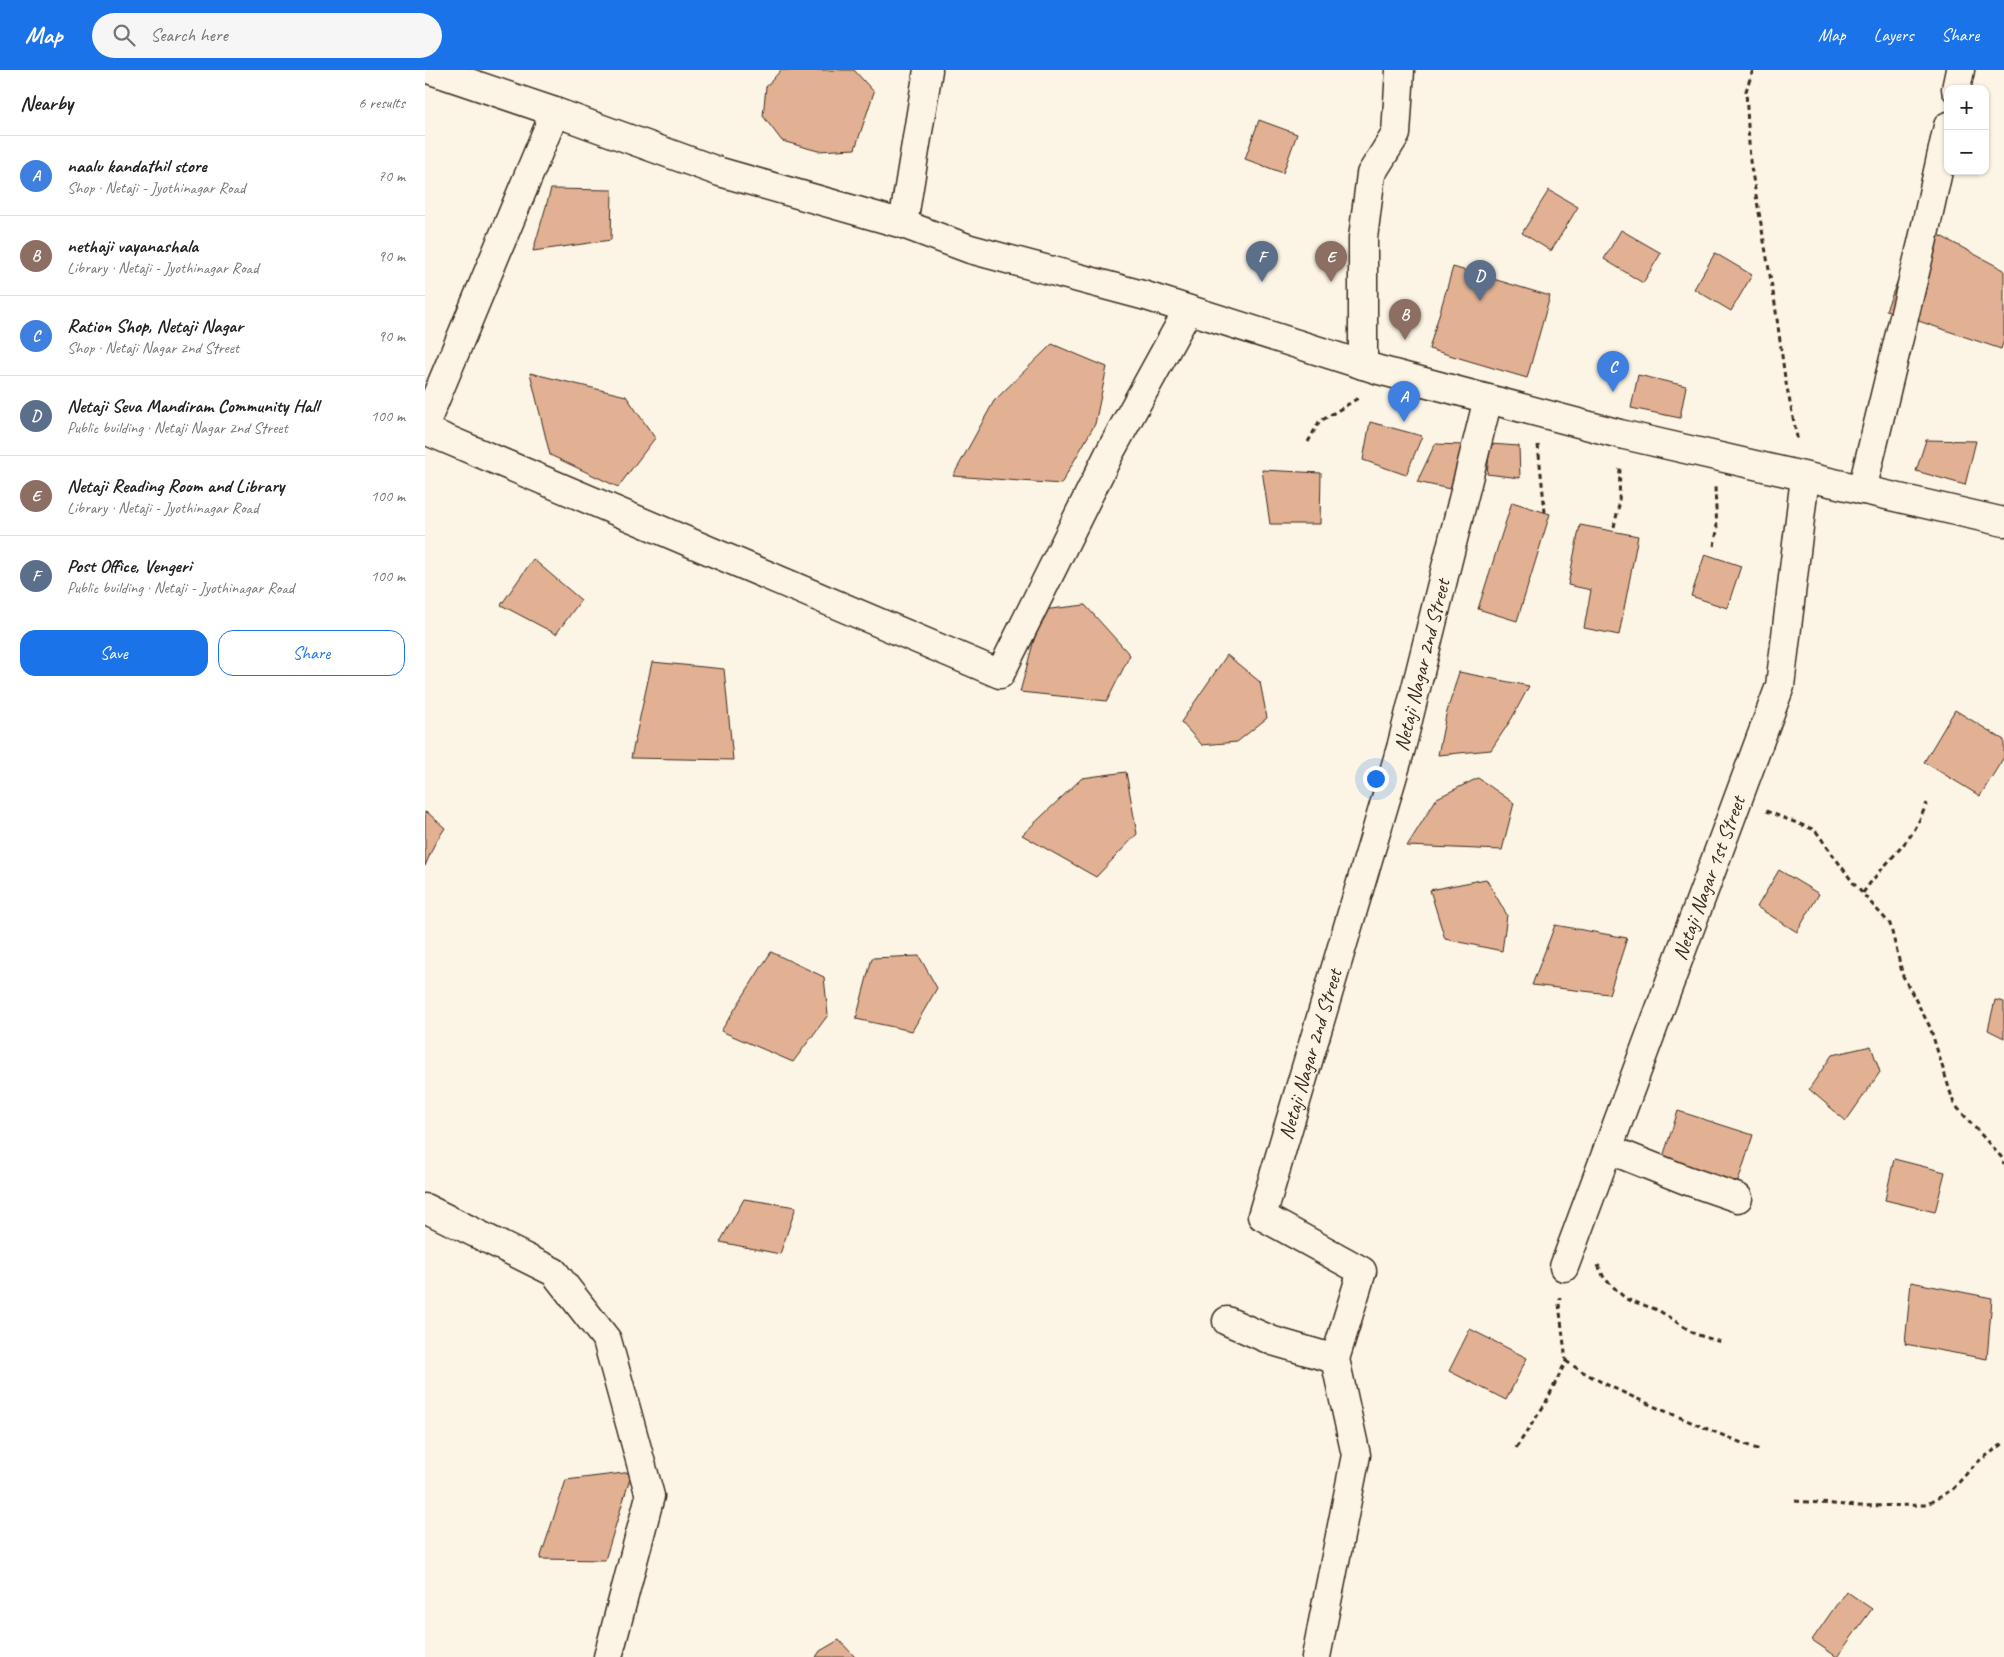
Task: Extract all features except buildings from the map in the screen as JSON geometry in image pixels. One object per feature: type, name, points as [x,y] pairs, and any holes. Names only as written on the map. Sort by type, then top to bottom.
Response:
[{"type":"street","points":[[431,70],[481,79],[555,112],[720,172],[903,224],[971,249],[1146,296],[1371,368],[1620,434],[2004,522]]},
{"type":"street","points":[[903,224],[928,70]]},
{"type":"street","points":[[1371,368],[1363,238],[1371,174],[1397,134],[1400,70]]},
{"type":"street","points":[[1957,85],[1960,70]]},
{"type":"street","points":[[425,424],[555,112]]},
{"type":"street","points":[[1862,490],[1923,239],[1947,130]]},
{"type":"street","points":[[425,430],[1000,674],[1110,452],[1188,310]]},
{"type":"street","name":"Netaji Nagar 2nd Street","points":[[1316,1657],[1357,1455],[1335,1359],[1362,1271],[1262,1216],[1401,748],[1489,399]]},
{"type":"street","name":"Netaji Nagar 1st Street","points":[[1564,1266],[1780,686],[1805,477]]},
{"type":"street","points":[[1608,1149],[1738,1198]]},
{"type":"street","points":[[425,1208],[554,1272],[607,1340],[650,1496],[608,1657]]},
{"type":"street","points":[[1227,1321],[1273,1341],[1335,1359]]},
{"type":"path","points":[[1753,70],[1746,91],[1750,161],[1775,304],[1785,378],[1805,477]]},
{"type":"path","points":[[1308,442],[1319,422],[1361,396],[1371,368]]},
{"type":"path","points":[[1539,412],[1538,451],[1545,512]]},
{"type":"path","points":[[1614,527],[1621,490],[1620,434]]},
{"type":"path","points":[[1714,456],[1717,531],[1714,546]]},
{"type":"path","points":[[1738,800],[1815,830],[1863,893],[1890,924],[1903,976],[1930,1027],[1954,1104],[2002,1158],[2004,1164]]},
{"type":"path","points":[[1863,893],[1873,878],[1911,836],[1919,823],[1927,803]]},
{"type":"path","points":[[1581,1222],[1604,1278],[1626,1299],[1658,1310],[1695,1334],[1724,1343]]},
{"type":"path","points":[[1517,1448],[1545,1404],[1566,1361],[1559,1304],[1564,1266]]},
{"type":"path","points":[[1566,1361],[1586,1374],[1643,1401],[1762,1451]]},
{"type":"path","points":[[1795,1501],[1858,1506],[1926,1505],[1953,1489],[1975,1464],[2004,1443]]},
{"type":"place","name":"Post Office, Vengeri","points":[[1262,282]]},
{"type":"place","name":"Netaji Reading Room and Library","points":[[1331,282]]},
{"type":"place","name":"Netaji Seva Mandiram Community Hall","points":[[1480,301]]},
{"type":"place","name":"nethaji vayanashala","points":[[1405,340]]},
{"type":"place","name":"Ration Shop, Netaji Nagar","points":[[1613,392]]},
{"type":"place","name":"naalu kandathil store","points":[[1404,422]]}]
